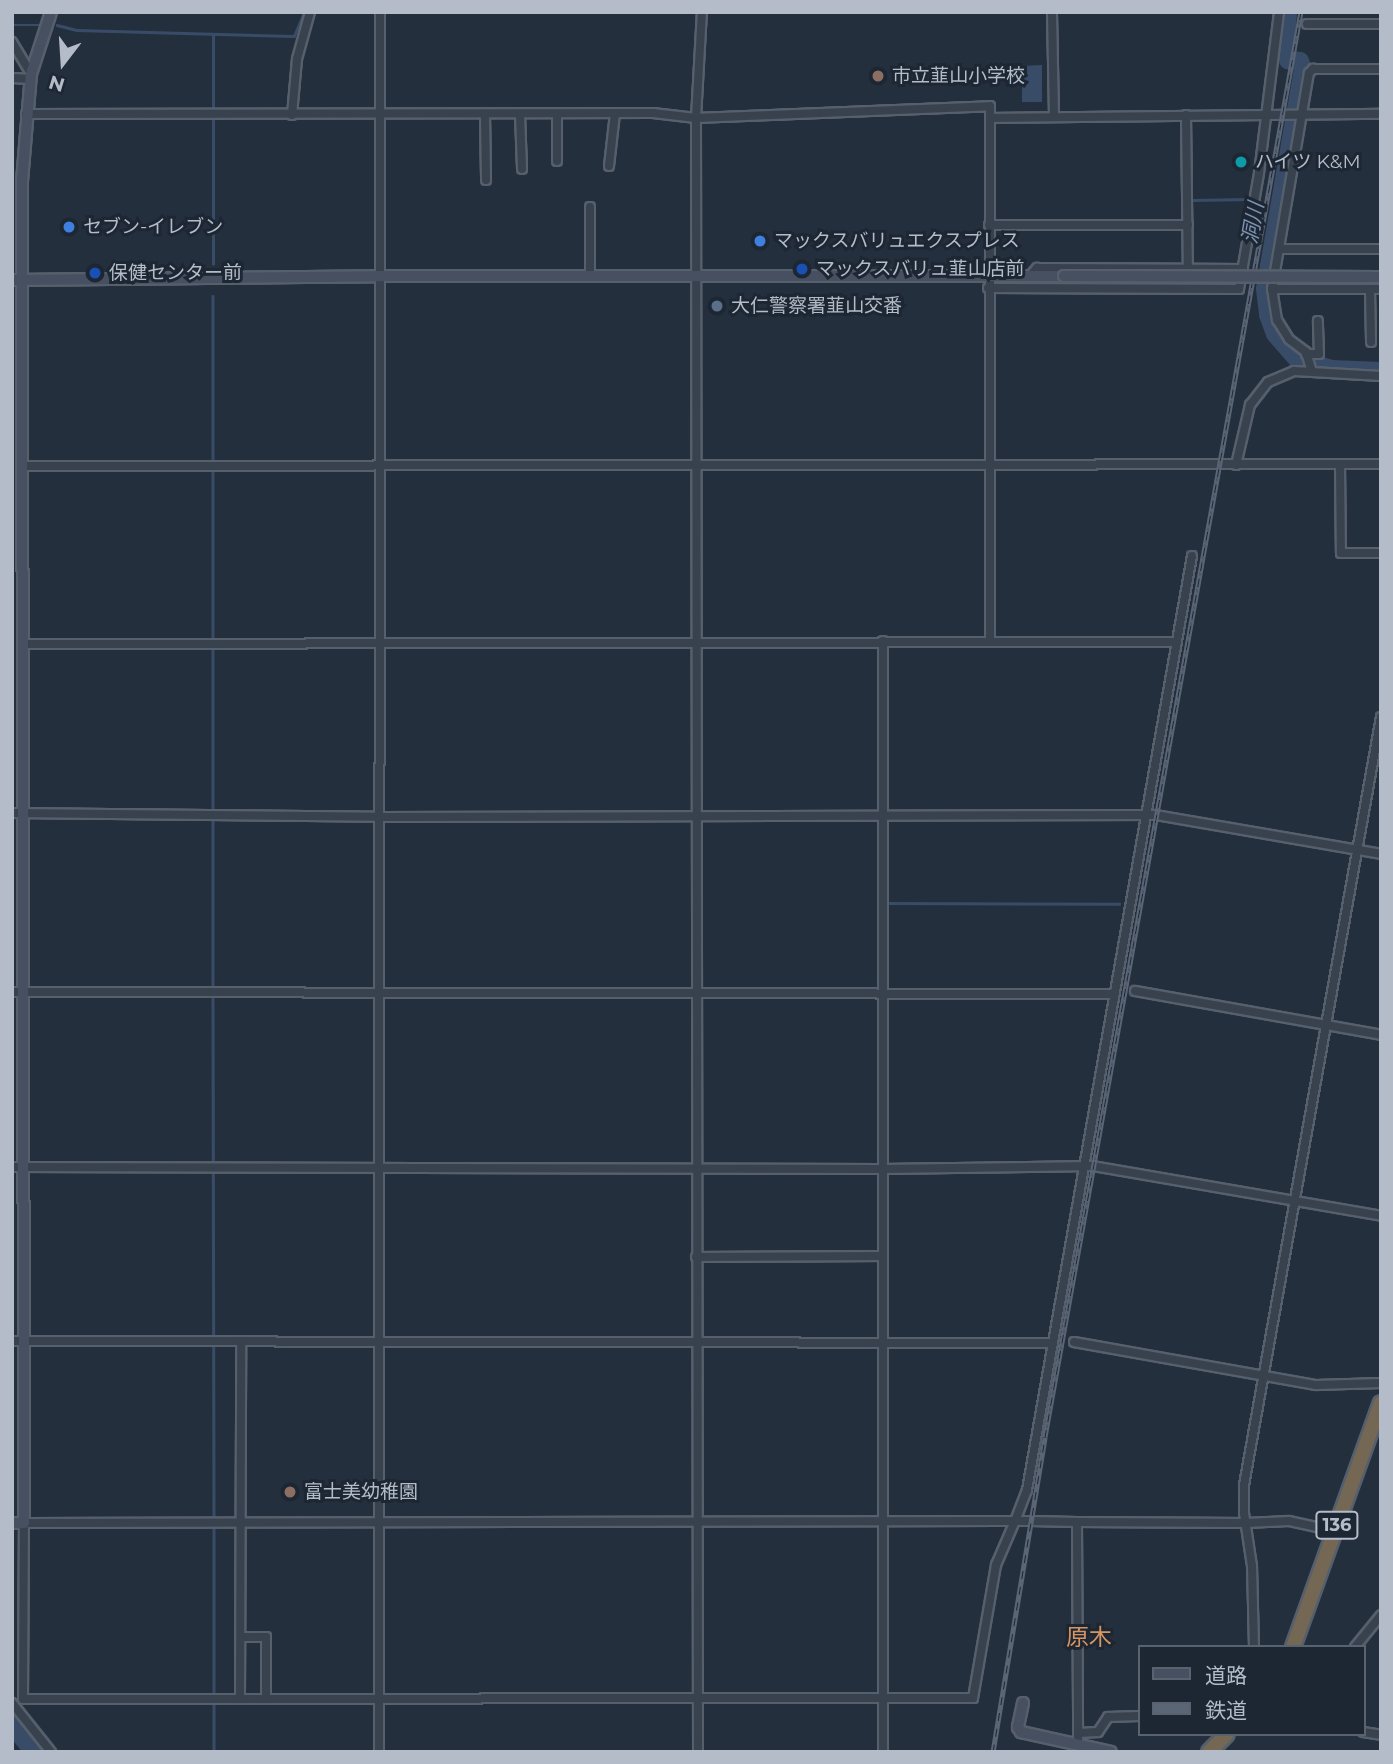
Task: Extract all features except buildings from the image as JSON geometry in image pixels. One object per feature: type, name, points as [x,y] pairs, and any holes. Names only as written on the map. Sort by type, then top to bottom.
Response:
[{"type":"highway","name":"136","points":[[1294,1645],[1381,1403]]},
{"type":"highway","points":[[1209,1752],[1225,1736]]},
{"type":"main road","points":[[18,1523],[17,678],[23,644],[23,466],[17,181],[31,76],[51,12]]},
{"type":"main road","points":[[18,280],[379,276],[1381,277]]},
{"type":"main road","points":[[1023,1703],[1019,1731],[1078,1739],[1111,1752]]},
{"type":"street","points":[[292,115],[297,59],[310,12]]},
{"type":"street","points":[[379,1752],[380,12]]},
{"type":"street","points":[[698,1752],[696,118],[702,12]]},
{"type":"street","points":[[1052,12],[1054,117]]},
{"type":"street","points":[[988,288],[1239,289],[1267,115],[1279,12]]},
{"type":"street","points":[[1307,24],[1381,24]]},
{"type":"street","points":[[12,42],[31,76],[12,78]]},
{"type":"street","points":[[1311,371],[1307,356],[1282,330],[1274,311],[1272,289],[1311,69],[1381,69]]},
{"type":"street","points":[[26,114],[653,113],[696,118],[989,106],[990,641]]},
{"type":"street","points":[[609,166],[615,113]]},
{"type":"street","points":[[485,114],[486,180]]},
{"type":"street","points":[[520,114],[522,169]]},
{"type":"street","points":[[557,114],[557,161]]},
{"type":"street","points":[[990,118],[1381,114]]},
{"type":"street","points":[[1186,115],[1188,269]]},
{"type":"street","points":[[590,207],[590,277]]},
{"type":"street","points":[[989,225],[1188,225]]},
{"type":"street","points":[[1279,249],[1381,249]]},
{"type":"street","points":[[1030,276],[1037,268],[1243,269]]},
{"type":"street","points":[[1272,289],[1381,289]]},
{"type":"street","points":[[1370,289],[1371,342]]},
{"type":"street","points":[[1307,356],[1319,354],[1318,321]]},
{"type":"street","points":[[1236,465],[1244,425],[1255,396],[1268,382],[1286,372],[1381,376]]},
{"type":"street","points":[[1340,464],[1341,553],[1381,553]]},
{"type":"street","points":[[23,466],[1381,464]]},
{"type":"street","points":[[51,1752],[13,1703],[23,1699],[972,1698],[996,1565],[1027,1490],[1192,556]]},
{"type":"street","points":[[23,644],[698,640],[1177,642]]},
{"type":"street","points":[[883,641],[883,1752]]},
{"type":"street","points":[[1254,1645],[1252,1566],[1244,1485],[1381,717]]},
{"type":"street","points":[[17,813],[380,817],[1167,816],[1381,854]]},
{"type":"street","points":[[1135,991],[1381,1035]]},
{"type":"street","points":[[18,992],[1114,994]]},
{"type":"street","points":[[18,1167],[882,1169],[1084,1166],[1381,1216]]},
{"type":"street","points":[[696,1256],[882,1256]]},
{"type":"street","points":[[18,1341],[1052,1343]]},
{"type":"street","points":[[240,1342],[240,1699]]},
{"type":"street","points":[[1074,1342],[1315,1385],[1381,1383]]},
{"type":"street","points":[[23,1699],[18,1523],[1298,1521],[1335,1531]]},
{"type":"street","points":[[1077,1522],[1078,1739],[1098,1732],[1108,1717],[1138,1716]]},
{"type":"street","points":[[1357,1645],[1381,1615]]},
{"type":"street","points":[[241,1637],[267,1637],[266,1699]]},
{"type":"water","points":[[1042,65],[1042,102],[1022,102],[1022,66]]},
{"type":"waterway","points":[[57,25],[77,30],[294,36],[304,12]]},
{"type":"waterway","name":"洞川","points":[[1288,12],[1285,53],[1288,60],[1300,61],[1303,69],[1265,289],[1268,315],[1275,334],[1297,359],[1331,369],[1381,371]]},
{"type":"waterway","points":[[12,25],[39,25]]},
{"type":"waterway","points":[[213,36],[213,264]]},
{"type":"waterway","points":[[1191,200],[1249,199]]},
{"type":"waterway","points":[[213,296],[213,989]]},
{"type":"waterway","points":[[885,903],[1119,904]]},
{"type":"waterway","points":[[213,995],[214,1516]]},
{"type":"waterway","points":[[214,1527],[214,1696]]},
{"type":"waterway","points":[[214,1702],[214,1752]]},
{"type":"waterway","points":[[12,1725],[34,1752]]},
{"type":"railway","points":[[993,1752],[1045,1437],[1301,12]]},
{"type":"place","name":"市立韮山小学校","points":[[878,76]]},
{"type":"place","name":"ハイツ K&M","points":[[1241,162]]},
{"type":"place","name":"セブン-イレブン","points":[[69,227]]},
{"type":"place","name":"マックスバリュエクスプレス","points":[[760,241]]},
{"type":"place","name":"マックスバリュ韮山店前","points":[[802,269]]},
{"type":"place","name":"保健センター前","points":[[95,273]]},
{"type":"place","name":"大仁警察署韮山交番","points":[[717,306]]},
{"type":"place","name":"富士美幼稚園","points":[[290,1492]]},
{"type":"district","name":"原木","points":[[1089,1637]]}]
